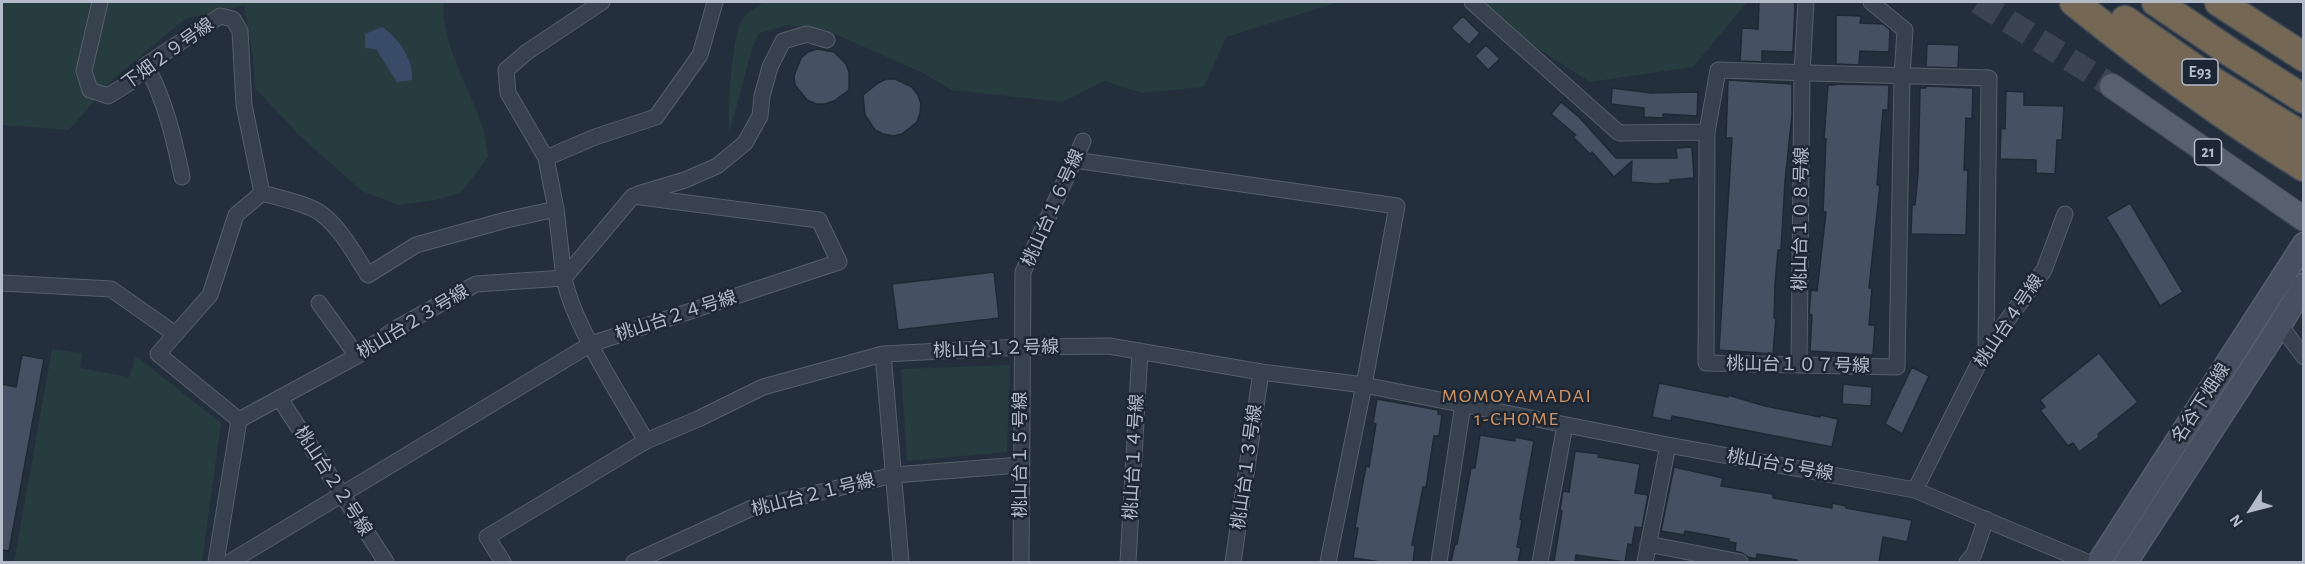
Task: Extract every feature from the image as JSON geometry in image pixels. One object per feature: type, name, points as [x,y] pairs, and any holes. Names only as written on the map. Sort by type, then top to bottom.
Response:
[{"type":"highway","points":[[2074,2],[2140,56],[2204,103],[2304,167]]},
{"type":"highway","name":"E93","points":[[2100,2],[2214,82],[2304,137]]},
{"type":"highway","name":"E93","points":[[2156,2],[2304,99]]},
{"type":"highway","points":[[2219,2],[2304,57]]},
{"type":"main road","name":"21","points":[[2112,86],[2304,219]]},
{"type":"street","name":"下畑２９号線","points":[[100,2],[84,71],[90,90],[108,96],[129,83],[146,66],[220,16],[233,19],[240,31],[244,105],[262,193]]},
{"type":"street","points":[[602,2],[527,52],[506,70],[508,93],[546,158],[556,209],[567,294],[591,344],[646,441]]},
{"type":"street","points":[[546,158],[595,137],[656,117],[700,55],[715,2]]},
{"type":"street","points":[[1472,2],[1618,133],[1707,132]]},
{"type":"street","name":"桃山台１０８号線","points":[[1799,365],[1802,73],[1806,2]]},
{"type":"street","points":[[1871,2],[1905,30],[1902,76]]},
{"type":"street","points":[[564,278],[633,196],[684,180],[717,166],[745,143],[760,116],[762,96],[770,67],[783,41],[807,34],[827,40]]},
{"type":"street","points":[[146,66],[157,85],[175,139],[182,177]]},
{"type":"street","name":"桃山台１０７号線","points":[[1902,76],[1896,367],[1706,363],[1707,132],[1718,70],[1989,78],[1986,349]]},
{"type":"street","name":"桃山台１６号線","points":[[1022,347],[1023,272],[1083,141]]},
{"type":"street","points":[[1074,160],[1397,206],[1328,562]]},
{"type":"street","points":[[216,562],[239,420],[158,354],[210,295],[236,215],[262,193],[323,214],[341,235],[368,275],[416,245],[556,209]]},
{"type":"street","name":"桃山台２４号線","points":[[230,562],[591,344],[839,262],[819,220],[633,196]]},
{"type":"street","name":"桃山台４号線","points":[[1915,490],[1986,349],[2044,270],[2065,214]]},
{"type":"street","name":"名谷下畑線","points":[[2099,562],[2304,244]]},
{"type":"street","name":"桃山台２３号線","points":[[239,420],[357,356],[397,328],[476,284],[564,278]]},
{"type":"street","points":[[2,284],[111,290],[175,334]]},
{"type":"street","name":"名谷下畑線","points":[[2126,562],[2304,285]]},
{"type":"street","points":[[319,303],[357,356]]},
{"type":"street","points":[[2280,325],[2304,357]]},
{"type":"street","name":"桃山台１２号線","points":[[503,562],[487,537],[646,441],[764,387],[884,354],[1022,347],[1109,346],[1261,372],[1364,385],[1463,404]]},
{"type":"street","name":"桃山台１５号線","points":[[1021,562],[1022,347]]},
{"type":"street","name":"桃山台１４号線","points":[[1128,562],[1140,351]]},
{"type":"street","points":[[884,354],[901,562]]},
{"type":"street","name":"桃山台１３号線","points":[[1233,562],[1261,372]]},
{"type":"street","name":"桃山台２２号線","points":[[280,399],[386,562]]},
{"type":"street","points":[[1438,562],[1463,404]]},
{"type":"street","name":"桃山台５号線","points":[[1463,404],[1668,445],[1915,490],[2087,562]]},
{"type":"street","points":[[1540,562],[1565,425]]},
{"type":"street","points":[[1645,562],[1668,445]]},
{"type":"street","name":"桃山台２１号線","points":[[634,562],[752,508],[894,475],[1020,465]]},
{"type":"street","points":[[1967,562],[1974,554],[1986,519]]},
{"type":"street","points":[[1648,544],[1740,562]]},
{"type":"green space","points":[[2,2],[444,2],[446,33],[478,114],[488,157],[461,193],[435,200],[399,205],[362,191],[301,137],[255,88],[253,57],[244,6],[185,19],[114,78],[69,130],[2,125]]},
{"type":"green space","points":[[763,2],[1339,2],[1226,37],[1204,87],[1142,93],[1104,81],[1063,102],[951,90],[923,73],[828,31],[788,25],[759,33],[752,49],[729,134],[731,76],[738,29],[744,17]]},
{"type":"green space","points":[[1465,2],[1747,2],[1693,67],[1590,82]]},
{"type":"green space","points":[[52,349],[82,353],[80,368],[129,377],[136,356],[221,423],[202,562],[14,562]]},
{"type":"green space","points":[[1010,365],[1007,452],[907,461],[901,369]]},
{"type":"water","points":[[382,27],[394,37],[408,57],[412,80],[397,82],[376,49],[365,48],[365,34]]},
{"type":"building","points":[[1759,2],[1795,2],[1793,52],[1762,51],[1762,62],[1740,61],[1742,28],[1758,29]]},
{"type":"building","points":[[1836,15],[1861,16],[1860,23],[1883,24],[1890,30],[1889,52],[1860,51],[1859,65],[1836,64]]},
{"type":"building","points":[[1463,16],[1480,33],[1469,45],[1451,28]]},
{"type":"building","points":[[1927,44],[1959,45],[1958,68],[1926,67]]},
{"type":"building","points":[[1486,45],[1500,59],[1488,70],[1475,56]]},
{"type":"building","points":[[817,49],[834,52],[846,64],[849,72],[849,90],[834,101],[825,104],[816,104],[807,100],[795,85],[794,76],[801,58]]},
{"type":"building","points":[[886,79],[895,79],[912,87],[921,104],[917,122],[902,134],[893,136],[875,130],[865,115],[863,95]]},
{"type":"building","points":[[1728,80],[1792,84],[1792,115],[1781,250],[1778,250],[1775,284],[1774,318],[1776,318],[1773,354],[1719,350],[1732,138],[1726,138]]},
{"type":"building","points":[[1828,85],[1889,85],[1888,110],[1883,110],[1877,185],[1880,185],[1869,288],[1872,288],[1869,325],[1875,325],[1873,355],[1810,351],[1811,290],[1817,291],[1826,212],[1823,212],[1826,139],[1824,139]]},
{"type":"building","points":[[1926,86],[1973,88],[1972,119],[1966,118],[1964,170],[1968,170],[1966,235],[1911,234],[1912,205],[1915,205],[1918,174],[1920,88],[1926,88]]},
{"type":"building","points":[[1612,88],[1651,93],[1698,92],[1697,116],[1663,114],[1663,118],[1644,117],[1644,108],[1611,104]]},
{"type":"building","points":[[2006,91],[2024,92],[2024,105],[2064,106],[2062,140],[2057,140],[2055,174],[2036,173],[2036,160],[2000,159],[2001,128],[2005,129]]},
{"type":"building","points":[[1561,102],[1579,117],[1616,158],[1677,158],[1676,148],[1692,147],[1694,178],[1656,184],[1631,182],[1632,161],[1614,177],[1592,152],[1590,154],[1573,137],[1576,135],[1551,114]]},
{"type":"building","points":[[2130,203],[2183,292],[2160,306],[2106,217]]},
{"type":"building","points":[[994,272],[999,318],[898,330],[892,284]]},
{"type":"building","points":[[2099,353],[2138,402],[2079,452],[2073,443],[2068,446],[2040,410],[2045,407],[2040,400]]},
{"type":"building","points":[[22,355],[44,359],[9,551],[2,550],[2,384],[16,387]]},
{"type":"building","points":[[1912,367],[1929,376],[1902,434],[1885,424]]},
{"type":"building","points":[[1659,383],[1728,397],[1728,395],[1765,406],[1838,419],[1832,447],[1672,416],[1671,421],[1652,417]]},
{"type":"building","points":[[1843,384],[1872,387],[1871,406],[1842,404]]},
{"type":"building","points":[[1377,399],[1438,410],[1438,414],[1442,415],[1439,436],[1434,436],[1426,487],[1423,487],[1412,545],[1415,546],[1413,562],[1381,562],[1353,558],[1360,498],[1366,466],[1369,467],[1376,424],[1373,423]]},
{"type":"building","points":[[1480,435],[1515,441],[1515,437],[1534,441],[1520,519],[1522,520],[1517,547],[1521,548],[1518,562],[1451,562],[1455,544],[1457,544],[1471,468],[1475,468]]},
{"type":"building","points":[[1575,451],[1640,464],[1635,493],[1648,495],[1642,528],[1635,527],[1632,545],[1628,544],[1625,562],[1576,555],[1575,562],[1554,562],[1563,491],[1569,492]]},
{"type":"building","points":[[1674,467],[1723,478],[1721,486],[1773,494],[1773,498],[1832,508],[1832,503],[1846,506],[1846,508],[1912,520],[1907,542],[1883,537],[1879,562],[1797,562],[1797,560],[1757,554],[1756,559],[1748,557],[1735,551],[1736,543],[1729,542],[1729,539],[1685,531],[1684,535],[1661,531]]},
{"type":"tunnel","points":[[1978,2],[2112,86]]},
{"type":"district","name":"MOMOYAMADAI 1-CHOME","points":[[1517,408]]}]
